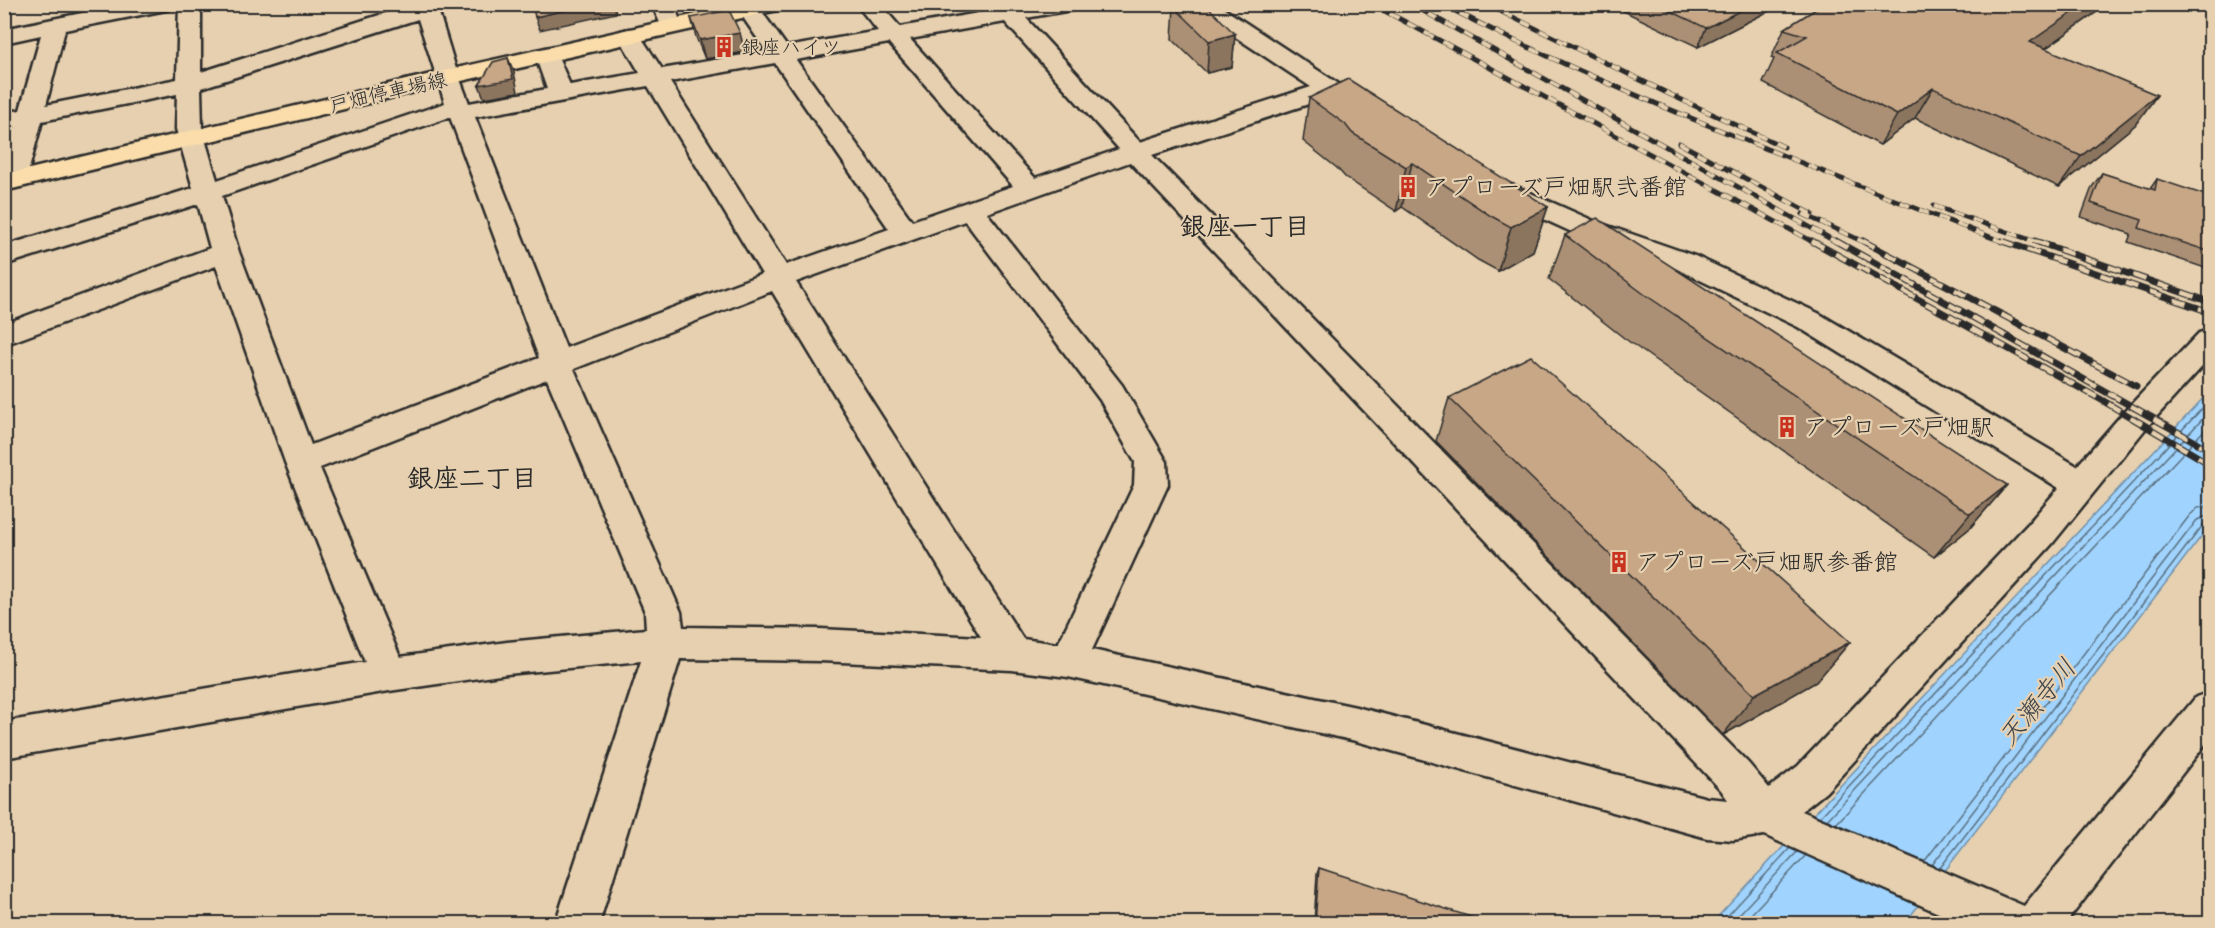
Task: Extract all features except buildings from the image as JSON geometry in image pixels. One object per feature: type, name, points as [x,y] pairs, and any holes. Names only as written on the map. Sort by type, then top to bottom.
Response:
[{"type":"main road","name":"戸畑停車場線","points":[[446,73],[547,55],[751,6]]},
{"type":"main road","name":"戸畑停車場線","points":[[8,175],[446,73],[665,11],[751,6]]},
{"type":"street","points":[[4,36],[161,4]]},
{"type":"street","points":[[190,4],[190,134],[207,192],[225,252],[301,462],[389,675]]},
{"type":"street","points":[[867,4],[1030,189]]},
{"type":"street","points":[[4,256],[460,109],[561,94],[895,36],[1006,10],[1069,4]]},
{"type":"street","points":[[1202,4],[1366,112]]},
{"type":"street","points":[[4,121],[189,84],[436,6],[446,73],[557,365],[663,612],[666,642],[577,924]]},
{"type":"street","points":[[751,6],[782,55],[906,233]]},
{"type":"street","points":[[1006,10],[1135,152],[1736,777],[1765,815],[2014,924]]},
{"type":"street","points":[[8,175],[31,116],[55,26]]},
{"type":"street","points":[[629,36],[1012,654]]},
{"type":"street","points":[[547,55],[561,94]]},
{"type":"street","points":[[301,462],[778,278],[972,212],[1135,152],[1329,89]]},
{"type":"street","points":[[1485,183],[1584,227],[1685,262],[1808,320],[2080,484]]},
{"type":"street","points":[[972,212],[1111,393],[1151,462],[1151,485],[1068,661]]},
{"type":"street","points":[[4,335],[225,252]]},
{"type":"street","points":[[4,740],[507,657],[666,642],[820,645],[1012,654],[1068,661],[1356,724],[1707,818],[1733,820],[1765,815],[1812,778],[2040,534],[2135,420],[2211,340]]},
{"type":"street","points":[[2037,924],[2211,708]]},
{"type":"water","name":"天瀬寺川","points":[[2210,391],[2210,525],[1905,923],[1711,924]]},
{"type":"railway","points":[[1372,4],[1815,243]]},
{"type":"railway","points":[[1411,4],[1838,243]]},
{"type":"railway","points":[[1442,4],[1543,54],[1645,99],[1823,172],[2006,243]]},
{"type":"railway","points":[[1486,4],[1669,94],[1784,147]]},
{"type":"railway","points":[[1679,143],[1812,214]]},
{"type":"railway","points":[[1934,206],[2039,243]]},
{"type":"railway","points":[[1803,214],[1866,243]]},
{"type":"railway","points":[[1812,241],[2100,399],[2210,464]]},
{"type":"railway","points":[[1836,241],[2210,450]]},
{"type":"railway","points":[[1863,241],[2136,386]]},
{"type":"railway","points":[[2002,241],[2210,312]]},
{"type":"railway","points":[[2035,241],[2210,302]]},
{"type":"place","name":"銀座ハイツ","points":[[724,47]]},
{"type":"place","name":"アプローズ戸畑駅弐番館","points":[[1408,187]]},
{"type":"place","name":"アプローズ戸畑駅","points":[[1787,427]]},
{"type":"place","name":"アプローズ戸畑駅参番館","points":[[1619,562]]},
{"type":"district","name":"銀座一丁目","points":[[1245,226]]},
{"type":"district","name":"銀座二丁目","points":[[472,478]]}]
